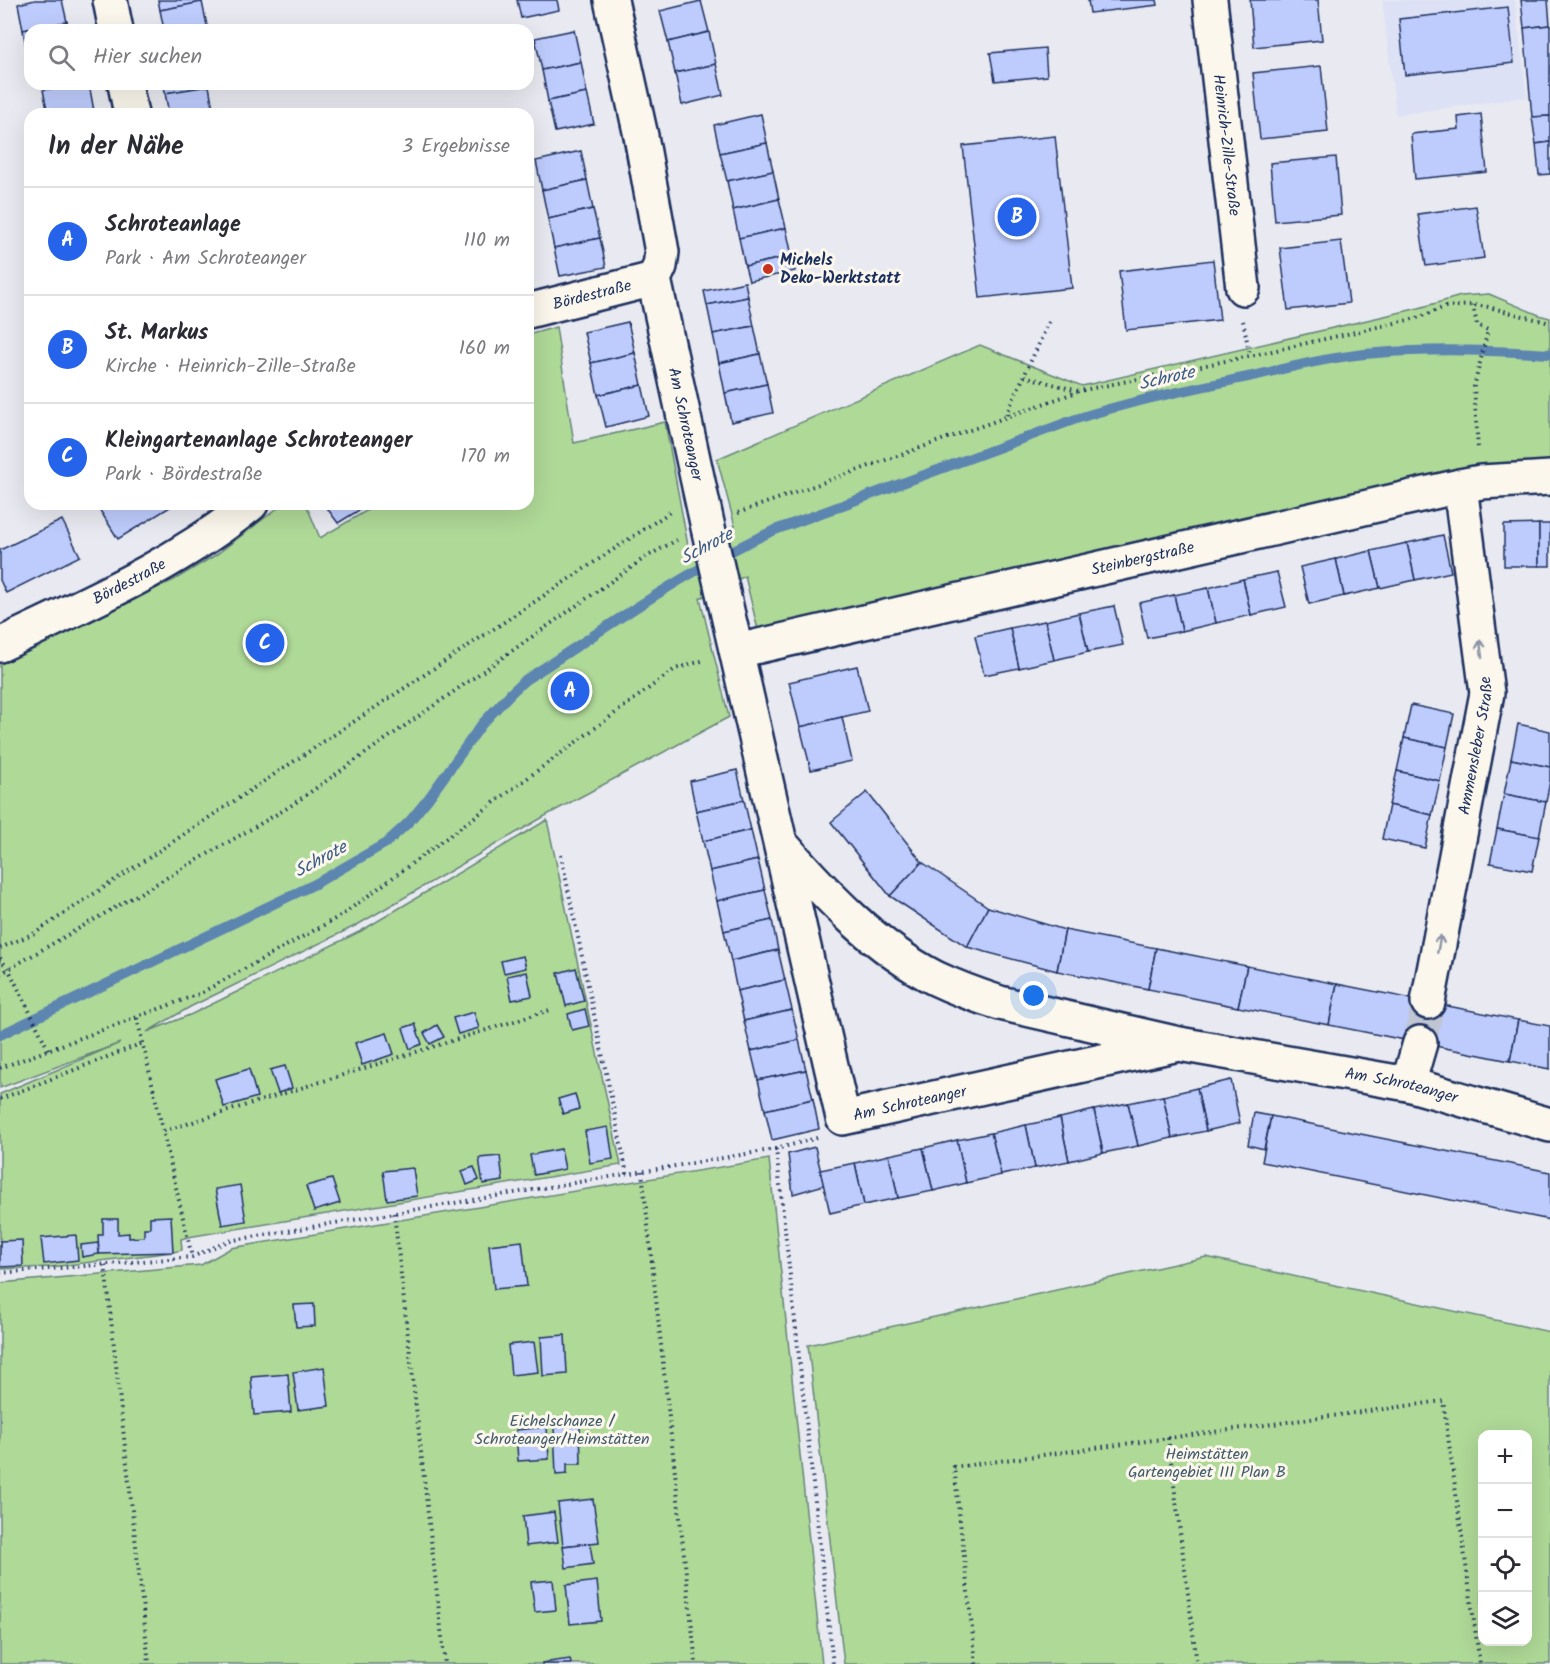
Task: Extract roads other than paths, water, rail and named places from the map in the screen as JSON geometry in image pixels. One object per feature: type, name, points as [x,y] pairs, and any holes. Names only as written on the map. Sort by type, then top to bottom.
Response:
[{"type":"street","points":[[110,0],[115,24]]},
{"type":"street","name":"Am Schroteanger","points":[[612,0],[641,136],[662,252],[660,266],[654,279],[707,530],[737,651],[843,1118],[1179,1044]]},
{"type":"street","name":"Heinrich-Zille-Straße","points":[[1210,0],[1243,288]]},
{"type":"street","points":[[127,90],[130,108]]},
{"type":"street","name":"Bördestraße","points":[[534,309],[654,279]]},
{"type":"street","name":"Steinbergstraße","points":[[737,651],[1461,486],[1481,482],[1550,478]]},
{"type":"street","name":"Ammensleber Straße","points":[[1428,1002],[1487,693],[1461,486]]},
{"type":"street","name":"Bördestraße","points":[[0,645],[169,562],[243,510]]},
{"type":"street","name":"Am Schroteanger","points":[[781,844],[814,882],[849,916],[884,944],[935,978],[1000,1003],[1179,1044],[1408,1084],[1550,1125]]},
{"type":"street","points":[[1408,1084],[1419,1043]]},
{"type":"waterway","name":"Schrote","points":[[0,1035],[315,884],[386,843],[409,822],[428,799],[482,724],[525,680],[679,581],[775,530],[1076,419],[1159,396],[1310,363],[1360,355],[1442,350],[1550,354]]},
{"type":"tunnel","points":[[1420,1043],[1428,1002]]},
{"type":"place","name":"St. Markus","points":[[1017,217]]},
{"type":"place","name":"Michels Deko-Werktstatt","points":[[768,269]]},
{"type":"place","name":"Kleingartenanlage Schroteanger","points":[[265,643]]},
{"type":"place","name":"Schroteanlage","points":[[570,691]]},
{"type":"park label","name":"Eichelschanze / Schroteanger/Heimstätten","points":[[562,1430]]},
{"type":"park label","name":"Heimstätten Gartengebiet III Plan B","points":[[1207,1463]]}]
